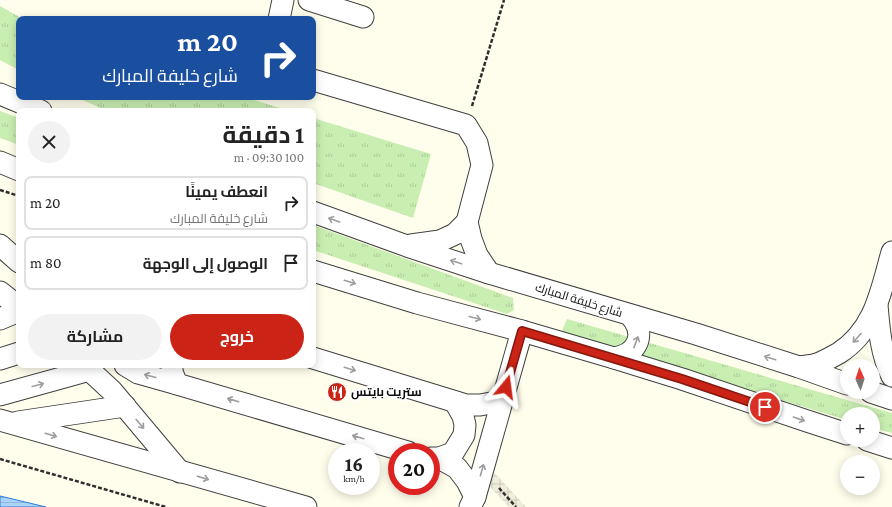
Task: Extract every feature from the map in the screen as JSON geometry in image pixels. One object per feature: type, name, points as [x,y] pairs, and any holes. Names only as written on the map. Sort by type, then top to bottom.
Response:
[{"type":"street","points":[[280,16],[283,0]]},
{"type":"street","points":[[309,0],[363,17]]},
{"type":"street","points":[[316,81],[466,125],[477,143],[482,165],[467,222],[477,255],[489,273]]},
{"type":"street","points":[[0,94],[33,108]]},
{"type":"street","points":[[0,162],[16,169]]},
{"type":"street","name":"شارع خليفة المبارك","points":[[316,213],[407,246],[489,273],[696,334],[840,382]]},
{"type":"street","points":[[407,246],[440,241],[455,234],[467,222]]},
{"type":"street","points":[[0,245],[16,259]]},
{"type":"street","points":[[799,367],[816,365],[829,359],[848,347],[858,337],[867,325],[877,305],[892,252]]},
{"type":"street","points":[[316,272],[417,303],[522,331],[614,358],[840,432]]},
{"type":"street","points":[[0,292],[16,304]]},
{"type":"street","points":[[877,305],[882,351],[892,376]]},
{"type":"street","points":[[0,319],[16,312]]},
{"type":"street","points":[[614,358],[623,357],[630,353],[636,346],[638,329],[630,315]]},
{"type":"street","points":[[472,502],[522,331]]},
{"type":"street","points":[[0,359],[16,354]]},
{"type":"street","points":[[316,359],[466,405],[480,405],[502,401]]},
{"type":"street","points":[[0,395],[87,368],[112,391],[180,472]]},
{"type":"street","points":[[130,368],[138,373],[175,374],[388,445]]},
{"type":"street","points":[[880,395],[892,399]]},
{"type":"street","points":[[440,457],[453,453],[464,435],[466,425],[455,402]]},
{"type":"street","points":[[4,421],[125,406]]},
{"type":"street","points":[[4,421],[306,507]]},
{"type":"street","points":[[880,444],[892,448]]},
{"type":"street","points":[[440,460],[457,468],[467,480],[472,502]]},
{"type":"path","points":[[466,125],[504,0]]},
{"type":"path","points":[[0,190],[16,195]]},
{"type":"path","points":[[0,459],[166,507]]},
{"type":"green space","points":[[0,6],[18,16],[16,16],[16,68],[0,60]]},
{"type":"green space","points":[[83,100],[254,100],[280,108],[100,108]]},
{"type":"green space","points":[[0,111],[16,117],[16,144],[0,138]]},
{"type":"green space","points":[[316,119],[431,154],[413,218],[316,184]]},
{"type":"green space","points":[[316,226],[513,298],[514,310],[507,314],[316,251]]},
{"type":"green space","points":[[567,319],[871,407],[840,407],[840,418],[561,333]]},
{"type":"green space","points":[[880,410],[892,413],[892,433],[880,430]]},
{"type":"shaded area","points":[[489,467],[526,507],[509,507],[489,486]]},
{"type":"water","points":[[0,496],[46,507],[0,507]]},
{"type":"place","name":"ستريت بايتس","points":[[337,392]]},
{"type":"route","points":[[506,387],[522,331],[682,379],[765,407]]}]
